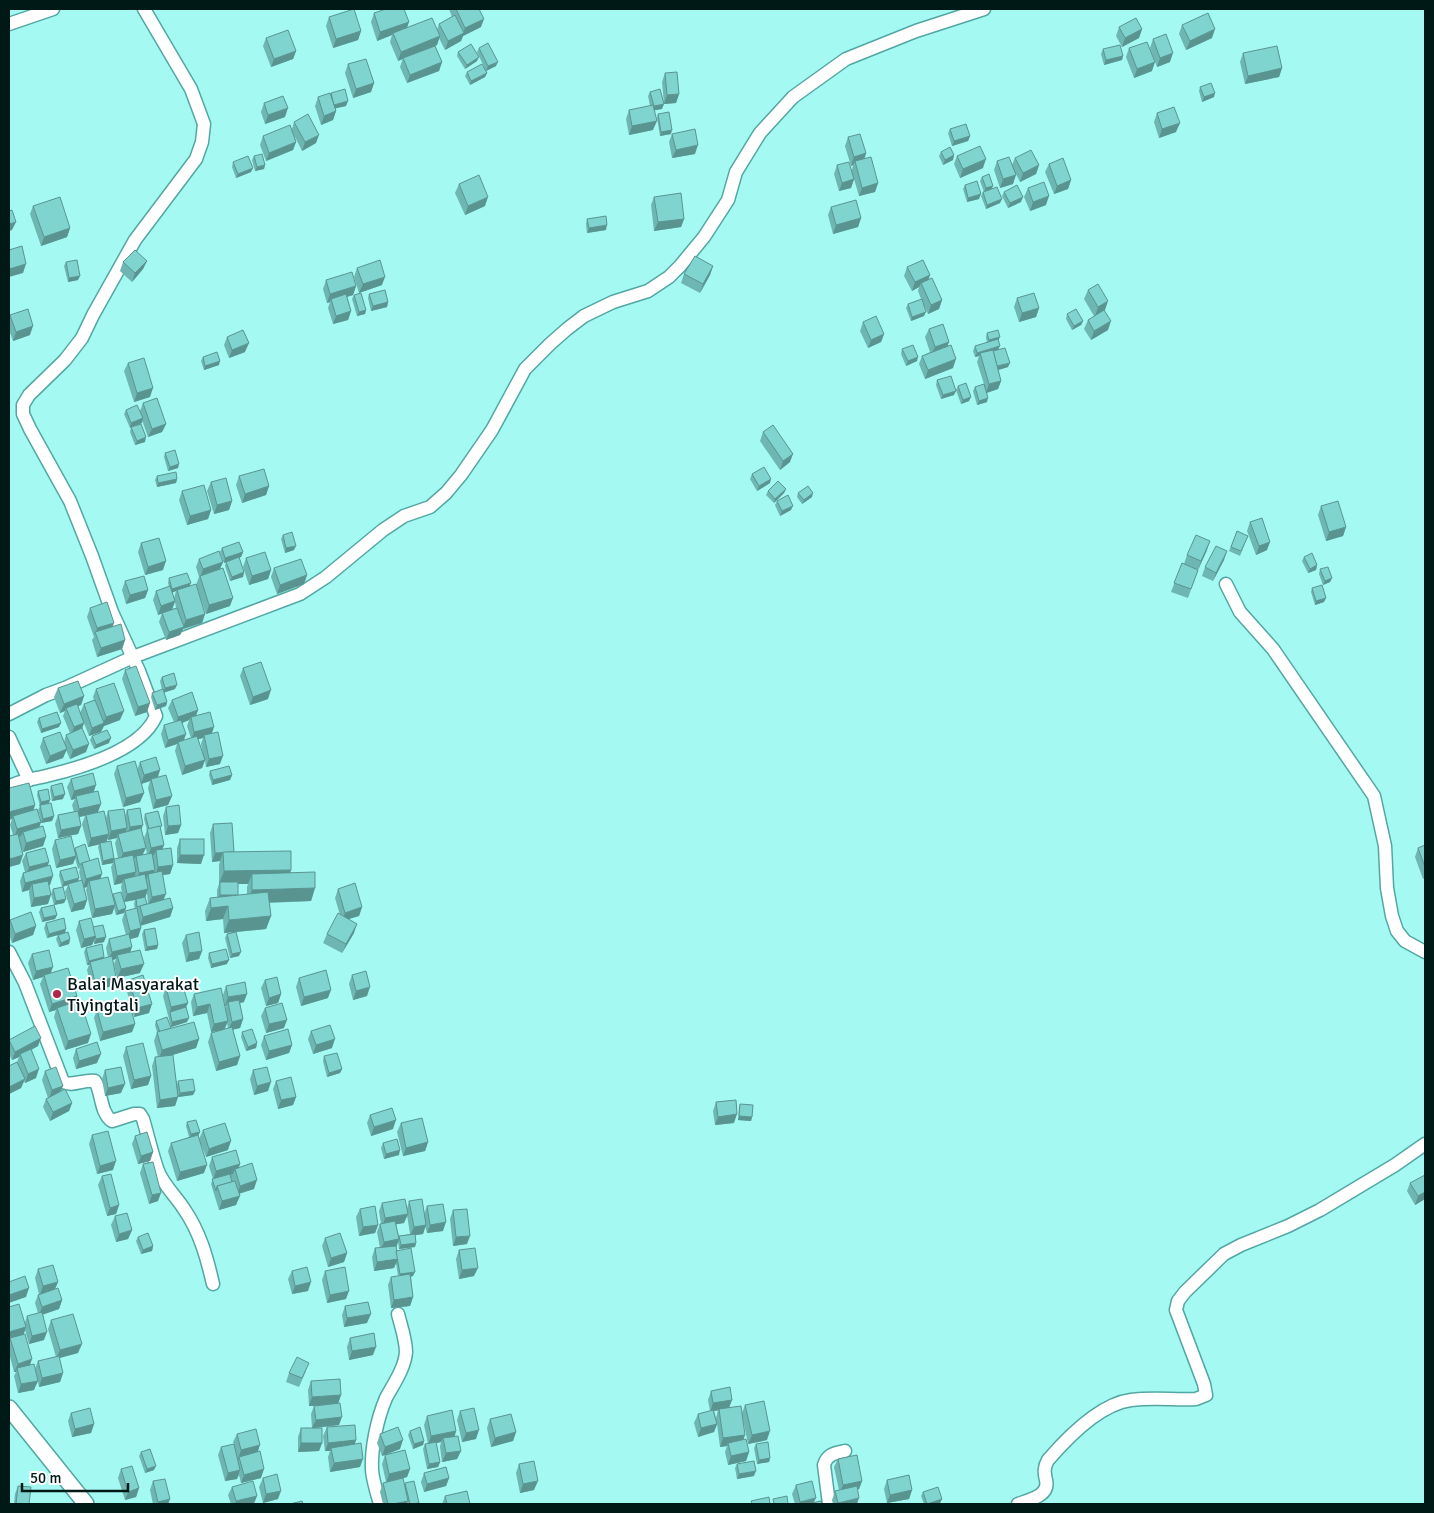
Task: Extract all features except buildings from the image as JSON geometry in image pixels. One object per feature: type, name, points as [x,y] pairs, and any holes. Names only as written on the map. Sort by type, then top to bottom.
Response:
[{"type":"street","points":[[9,24],[53,9]]},
{"type":"street","points":[[9,787],[76,768],[109,756],[134,740],[154,722],[156,716],[133,657],[112,612],[70,501],[23,414],[23,405],[29,395],[65,360],[82,338],[135,240],[196,158],[202,142],[204,124],[191,89],[144,9]]},
{"type":"street","points":[[9,714],[46,695],[133,657],[300,594],[326,577],[383,530],[404,516],[430,507],[446,493],[461,475],[492,430],[525,368],[584,316],[613,302],[648,291],[669,277],[680,266],[704,237],[728,200],[736,172],[760,134],[793,97],[846,60],[916,31],[984,9]]},
{"type":"street","points":[[1226,584],[1240,612],[1273,649],[1374,796],[1385,846],[1387,888],[1392,916],[1397,931],[1405,941],[1425,952]]},
{"type":"street","points":[[9,737],[29,780]]},
{"type":"street","points":[[9,952],[25,983],[63,1082],[71,1085],[82,1081],[95,1081],[99,1087],[105,1112],[108,1119],[112,1121],[134,1114],[140,1114],[143,1118],[158,1170],[166,1187],[185,1210],[195,1228],[206,1254],[213,1284]]},
{"type":"street","points":[[1018,1504],[1042,1494],[1046,1490],[1044,1467],[1048,1460],[1081,1427],[1099,1413],[1130,1400],[1196,1399],[1203,1398],[1206,1395],[1201,1375],[1176,1310],[1178,1301],[1185,1292],[1216,1261],[1224,1254],[1241,1245],[1288,1226],[1320,1210],[1425,1144]]},
{"type":"street","points":[[380,1504],[372,1470],[377,1428],[406,1353],[398,1314]]},
{"type":"street","points":[[9,1408],[86,1504]]},
{"type":"street","points":[[829,1504],[824,1465],[832,1454],[845,1451]]},
{"type":"place","name":"Balai Masyarakat Tiyingtali","points":[[57,994]]}]
